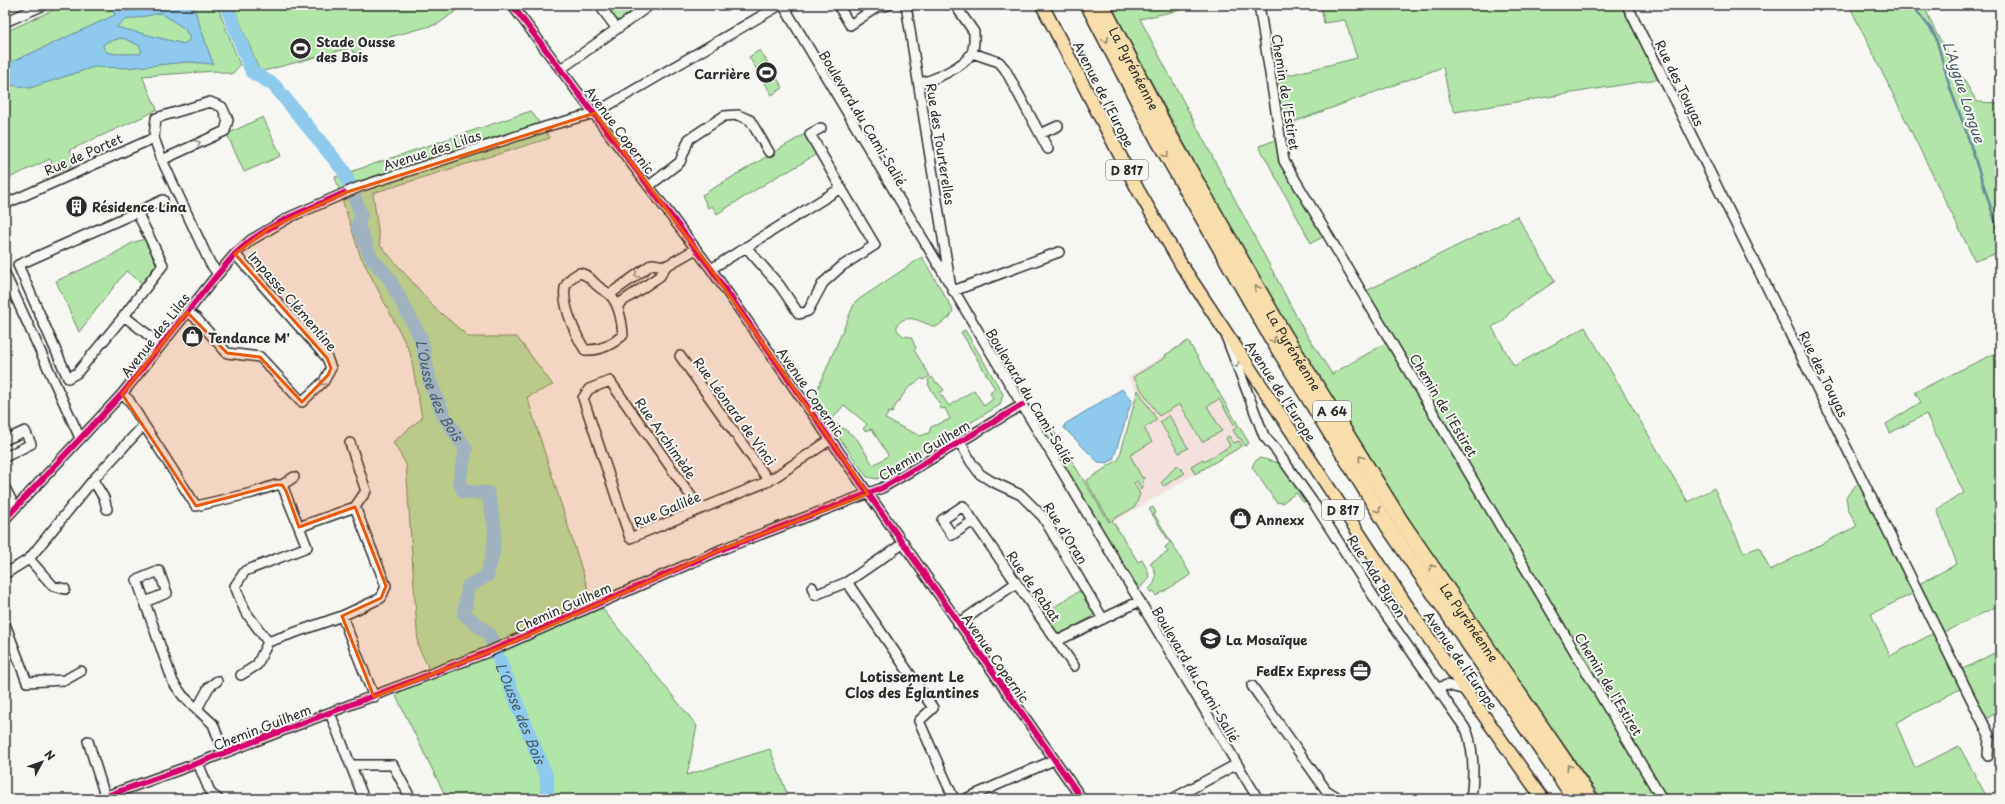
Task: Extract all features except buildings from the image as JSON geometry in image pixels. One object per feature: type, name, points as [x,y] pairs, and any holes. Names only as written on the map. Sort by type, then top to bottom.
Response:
[{"type":"highway","name":"La Pyrénéenne","points":[[1088,5],[1158,140],[1272,339],[1388,528],[1575,799]]},
{"type":"highway","name":"La Pyrénéenne","points":[[1102,5],[1168,132],[1284,334],[1401,521],[1591,799]]},
{"type":"main road","name":"Avenue de l'Europe","points":[[1042,5],[1152,215],[1223,328],[1381,568],[1465,690],[1543,799]]},
{"type":"main road","name":"Avenue de l'Europe","points":[[1525,775],[1534,799]]},
{"type":"street","points":[[5,22],[44,5]]},
{"type":"street","name":"Avenue Copernic","points":[[512,5],[595,113],[711,269],[868,494],[904,543],[958,624],[1082,799]]},
{"type":"street","points":[[599,5],[617,29]]},
{"type":"street","name":"Avenue des Lilas","points":[[5,519],[122,394],[218,274],[251,240],[290,217],[359,187],[548,126],[595,113],[780,5]]},
{"type":"street","name":"Boulevard du Cami-Salié","points":[[783,5],[1258,799]]},
{"type":"street","points":[[838,5],[850,25],[877,7],[889,5]]},
{"type":"street","name":"Rue des Tourterelles","points":[[906,5],[952,289]]},
{"type":"street","points":[[919,83],[925,82],[948,71],[965,61],[972,53],[974,32],[954,5]]},
{"type":"street","name":"Chemin de l'Estiret","points":[[1259,5],[1284,161],[1662,799]]},
{"type":"street","name":"Rue des Touyas","points":[[1627,5],[1989,735],[1988,756]]},
{"type":"street","points":[[561,70],[617,29],[645,6]]},
{"type":"street","points":[[972,53],[999,62],[1005,69],[1048,149]]},
{"type":"street","points":[[162,160],[226,130],[228,120],[222,107],[210,102],[156,118],[154,138],[162,160],[210,263],[218,274]]},
{"type":"street","points":[[649,186],[680,162],[689,139],[724,116],[738,115],[750,120],[769,152]]},
{"type":"street","points":[[1040,134],[1058,126]]},
{"type":"street","points":[[746,247],[780,286],[799,314],[808,311],[823,283],[842,266],[875,245],[810,134],[821,128]]},
{"type":"street","name":"Rue de Portet","points":[[5,204],[154,138]]},
{"type":"street","points":[[711,269],[841,188]]},
{"type":"street","points":[[68,378],[18,265],[163,200]]},
{"type":"street","points":[[55,384],[77,373],[124,316],[163,265],[137,212]]},
{"type":"street","points":[[618,305],[660,276],[666,266],[696,249]]},
{"type":"street","points":[[952,289],[1059,252]]},
{"type":"street","name":"Impasse Clémentine","points":[[187,312],[196,318],[227,353],[260,357],[302,402],[328,375],[330,368],[327,358],[236,254]]},
{"type":"street","points":[[610,294],[652,264],[666,266]]},
{"type":"street","points":[[579,273],[587,274],[598,286],[610,294],[618,305],[623,335],[615,342],[595,351],[585,350],[578,340],[570,317],[565,295],[565,287],[570,278],[579,273]]},
{"type":"street","points":[[5,274],[80,438]]},
{"type":"street","points":[[124,316],[161,345]]},
{"type":"street","name":"Rue Ada Byron","points":[[1223,328],[1234,363],[1264,436],[1276,450],[1315,505],[1381,608],[1467,731],[1471,742],[1473,762],[1471,799]]},
{"type":"street","name":"Rue Léonard de Vinci","points":[[680,356],[769,480]]},
{"type":"street","name":"Rue Galilée","points":[[610,381],[589,389],[583,398],[630,538],[769,480],[830,440]]},
{"type":"street","name":"Rue Archimède","points":[[610,381],[700,509]]},
{"type":"street","points":[[122,394],[128,400],[196,506],[252,493],[276,485],[282,485],[294,477]]},
{"type":"street","name":"Chemin Guilhem","points":[[102,798],[330,714],[502,647],[725,548],[868,494],[882,488],[1022,405]]},
{"type":"street","points":[[5,574],[29,559],[93,480],[144,425]]},
{"type":"street","points":[[5,440],[25,431],[31,444],[5,457]]},
{"type":"street","name":"Rue d'Oran","points":[[960,442],[971,462],[980,474],[1021,495],[1043,517],[1103,619]]},
{"type":"street","points":[[299,527],[355,507],[366,491],[350,443]]},
{"type":"street","points":[[93,480],[104,498],[107,509]]},
{"type":"street","points":[[268,642],[245,611],[235,586],[245,571],[307,547],[282,485]]},
{"type":"street","points":[[5,488],[15,507]]},
{"type":"street","points":[[241,675],[257,665],[268,642],[342,616],[381,598],[386,586],[355,507]]},
{"type":"street","name":"Rue de Rabat","points":[[973,521],[1074,666]]},
{"type":"street","points":[[812,587],[815,595],[847,582],[904,543]]},
{"type":"street","points":[[29,559],[53,586],[65,589]]},
{"type":"street","points":[[847,582],[933,708],[919,721],[954,799]]},
{"type":"street","points":[[958,624],[1016,583]]},
{"type":"street","points":[[1057,641],[1140,601]]},
{"type":"street","points":[[145,602],[173,682],[183,696],[213,724],[224,753]]},
{"type":"street","points":[[342,616],[374,697]]},
{"type":"street","points":[[5,624],[27,682],[64,680],[81,670]]},
{"type":"street","points":[[197,709],[209,687],[217,681]]},
{"type":"street","points":[[1438,688],[1447,685],[1465,690]]},
{"type":"street","points":[[1252,686],[1326,790],[1340,799]]},
{"type":"street","points":[[330,714],[352,765],[364,799]]},
{"type":"street","points":[[88,741],[102,798]]},
{"type":"street","points":[[965,799],[1054,760]]},
{"type":"street","points":[[198,763],[211,794],[218,799]]},
{"type":"street","points":[[1172,799],[1237,764]]},
{"type":"street","points":[[352,765],[393,765],[411,799]]},
{"type":"highlighted area","points":[[595,113],[711,269],[868,494],[725,548],[502,647],[374,697],[342,616],[381,598],[386,586],[355,507],[299,527],[286,491],[282,485],[276,485],[196,506],[122,394],[187,312],[227,353],[260,357],[302,402],[328,375],[331,368],[327,358],[235,254],[268,229],[344,193]]},
{"type":"shaded area","points":[[1188,341],[1249,443],[1110,524],[1084,481],[1119,459],[1137,391],[1128,377]]},
{"type":"green space","points":[[64,5],[217,5],[240,65],[232,74],[215,71],[142,76],[157,109],[70,150],[76,163],[56,173],[50,159],[5,180],[5,160],[9,158],[5,149],[5,32]]},
{"type":"green space","name":"Stade Ousse des Bois","points":[[233,5],[464,5],[438,24],[371,42],[355,54],[350,48],[260,72]]},
{"type":"green space","points":[[599,5],[642,5],[614,25]]},
{"type":"green space","points":[[1111,5],[1183,5],[1184,9],[1140,19],[1302,327],[1332,374],[1386,343],[1424,408],[1431,405],[1418,383],[1423,377],[1421,374],[1412,373],[1362,293],[1517,216],[1555,281],[1509,313],[1503,321],[1492,327],[1514,366],[1585,327],[1688,502],[1714,488],[1744,553],[1759,547],[1770,570],[1857,526],[1848,509],[1846,497],[1856,485],[1861,482],[1916,592],[1871,614],[1890,656],[1934,633],[1962,688],[1896,723],[1915,768],[1959,746],[1988,799],[1602,799],[1440,567],[1335,405],[1219,207]]},
{"type":"green space","points":[[1309,5],[1621,5],[1658,79],[1455,112],[1450,101],[1443,67],[1280,127],[1273,79],[1357,58],[1345,20],[1324,23],[1321,7],[1310,10]]},
{"type":"green space","points":[[1849,5],[1924,5],[1934,29],[1977,102],[2000,103],[2000,258],[1998,253],[1975,261]]},
{"type":"green space","name":"Carrière","points":[[760,50],[783,88],[772,95],[749,57]]},
{"type":"green space","points":[[531,111],[550,138],[373,193],[380,245],[435,308],[469,337],[517,337],[553,385],[527,397],[589,592],[697,726],[687,775],[770,749],[789,799],[447,799],[396,696],[428,667],[418,646],[406,464],[393,442],[422,418],[410,352],[360,255],[335,177]]},
{"type":"green space","points":[[263,117],[281,156],[244,172],[227,134]]},
{"type":"green space","points":[[808,132],[820,152],[789,171],[781,174],[717,214],[712,206],[708,208],[702,195]]},
{"type":"green space","points":[[1276,140],[1280,161],[1325,236],[1311,243],[1259,146]]},
{"type":"green space","points":[[144,239],[157,264],[142,283],[126,271],[79,332],[56,281],[107,258],[132,243]]},
{"type":"green space","points":[[922,257],[953,310],[950,317],[936,327],[911,319],[901,321],[897,325],[897,330],[903,336],[911,337],[916,348],[914,350],[930,376],[923,380],[922,378],[908,388],[892,411],[893,412],[889,412],[885,419],[920,436],[929,433],[931,427],[950,419],[945,408],[941,409],[941,406],[928,384],[928,380],[932,377],[944,390],[940,393],[949,406],[974,390],[984,406],[993,399],[990,393],[995,389],[961,332],[965,330],[1003,394],[1000,405],[877,479],[867,477],[833,429],[838,424],[857,439],[873,465],[888,455],[872,429],[866,431],[863,429],[867,424],[844,405],[829,423],[813,400],[855,302]]},
{"type":"green space","points":[[1188,341],[1249,443],[1245,446],[1233,430],[1236,428],[1219,399],[1207,406],[1222,431],[1202,442],[1180,404],[1159,416],[1133,377],[1166,357],[1165,355]]},
{"type":"green space","points":[[2000,351],[2000,605],[1944,632],[1919,584],[1957,564],[1937,509],[1964,493],[1926,414],[1890,433],[1886,424],[1921,402],[1915,392]]},
{"type":"green space","points":[[1138,390],[1157,420],[1144,428],[1152,442],[1130,455],[1142,478],[1144,477],[1141,490],[1137,481],[1134,483],[1140,494],[1135,507],[1112,520],[1138,562],[1142,560],[1148,571],[1149,578],[1139,589],[1136,583],[1133,584],[1042,432],[1051,427],[1109,522],[1110,521],[1086,481],[1119,459]]},
{"type":"green space","points":[[1169,415],[1188,448],[1179,453],[1160,422]]},
{"type":"green space","points":[[1229,436],[1234,443],[1239,441],[1242,446],[1195,474],[1191,466],[1203,459],[1204,462],[1230,446],[1226,438]]},
{"type":"green space","points":[[1260,458],[1279,463],[1307,501],[1303,502],[1296,493],[1282,503],[1276,502],[1252,467],[1255,461]]},
{"type":"green space","points":[[1177,465],[1185,473],[1164,486],[1161,483]]},
{"type":"green space","points":[[1153,507],[1156,513],[1154,514],[1191,575],[1156,596],[1154,591],[1150,592],[1149,589],[1154,583],[1156,576],[1150,563],[1168,552],[1165,547],[1170,543],[1149,509]]},
{"type":"green space","points":[[1082,589],[1094,611],[1093,616],[1063,633],[1057,634],[1042,615]]},
{"type":"green space","points":[[2000,650],[2000,711],[1984,720],[1959,671]]},
{"type":"water","points":[[111,5],[193,5],[213,64],[188,62],[126,68],[94,67],[30,88],[5,84],[5,65],[115,15]],"holes":[[[161,13],[185,29],[190,39],[184,44],[116,27],[125,20]],[[122,38],[139,45],[142,52],[139,54],[117,54],[105,51],[103,46],[106,42]]]},
{"type":"water","points":[[1122,389],[1132,400],[1113,460],[1107,463],[1098,462],[1064,428],[1065,424]]},
{"type":"waterway","name":"L'Ousse des Bois","points":[[226,5],[252,72],[274,85],[344,171],[361,214],[358,226],[372,259],[389,278],[421,338],[430,382],[444,416],[466,449],[459,482],[464,492],[488,493],[495,528],[493,552],[487,576],[468,586],[464,614],[489,634],[547,778],[547,799]]},
{"type":"waterway","name":"L'Aygue Longue","points":[[1912,5],[1931,29],[1936,38],[1950,88],[1965,128],[2000,236]]},
{"type":"cycle path","points":[[512,5],[711,269],[1082,799]]},
{"type":"cycle path","points":[[5,519],[122,394],[235,254],[251,240],[268,229],[290,217],[344,193]]},
{"type":"cycle path","points":[[98,799],[198,763],[488,652],[725,548],[882,488],[1022,405]]},
{"type":"place","name":"Stade Ousse des Bois","points":[[300,48]]},
{"type":"place","name":"Carrière","points":[[766,73]]},
{"type":"place","name":"Résidence Lina","points":[[77,206]]},
{"type":"place","name":"Tendance M'","points":[[192,337]]},
{"type":"place","name":"Annexx","points":[[1240,519]]},
{"type":"place","name":"La Mosaïque","points":[[1210,639]]},
{"type":"place","name":"FedEx Express","points":[[1361,670]]},
{"type":"district","name":"Lotissement Le Clos des Églantines","points":[[912,684]]}]
